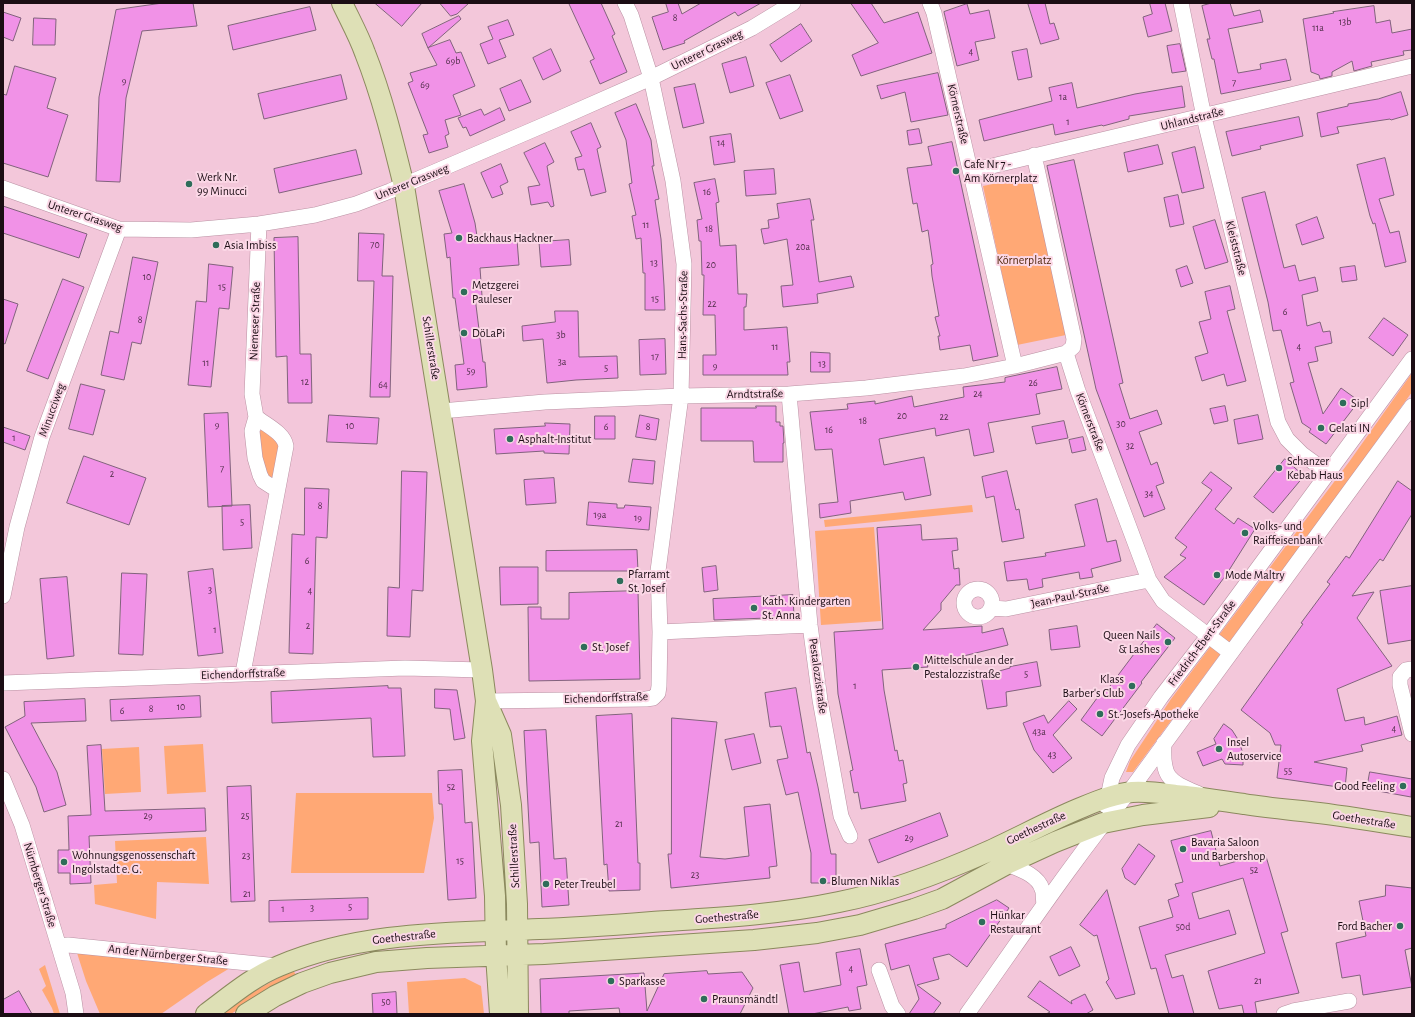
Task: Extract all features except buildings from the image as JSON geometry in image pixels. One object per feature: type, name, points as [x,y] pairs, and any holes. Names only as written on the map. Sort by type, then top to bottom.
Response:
[{"type":"main road","name":"Schillerstraße","points":[[342,3],[365,52],[378,89],[391,132],[404,186],[482,670],[486,701],[482,741],[495,896],[496,955],[500,1014]]},
{"type":"main road","name":"Schillerstraße","points":[[486,701],[501,735],[511,805],[518,954],[518,1014]]},
{"type":"main road","name":"Goethestraße","points":[[206,1014],[246,984],[278,966],[353,943],[384,938],[496,930],[736,917],[805,908],[855,899],[891,889],[943,870],[986,852],[1052,820],[1108,797],[1129,792],[1148,792],[1209,799],[1320,813],[1412,827]]},
{"type":"main road","name":"Goethestraße","points":[[246,1014],[275,996],[302,983],[338,971],[376,962],[754,940],[817,933],[860,925],[942,899],[1007,864],[1055,842],[1104,823],[1177,810],[1244,804]]},
{"type":"street","name":"Hans-Sachs-Straße","points":[[625,3],[631,15],[651,78],[673,181],[684,264],[681,396],[658,571],[660,632]]},
{"type":"street","name":"Unterer Grasweg","points":[[3,188],[119,229],[191,230],[259,224],[315,215],[349,206],[404,186],[651,78],[752,28],[793,3]]},
{"type":"street","name":"Körnerstraße","points":[[930,3],[934,13],[971,171],[1015,366]]},
{"type":"street","name":"Kleiststraße","points":[[1181,3],[1204,117],[1278,422],[1287,440],[1302,454],[1328,473]]},
{"type":"street","name":"Uhlandstraße","points":[[971,171],[1034,155],[1204,117],[1412,66]]},
{"type":"street","points":[[1034,155],[1074,339],[1073,347],[1066,353]]},
{"type":"street","name":"Niemeser Straße","points":[[259,224],[252,394],[256,417],[252,431],[255,458],[260,475],[263,481],[277,490]]},
{"type":"street","name":"Minucciweg","points":[[3,596],[17,527],[42,437],[119,229]]},
{"type":"street","name":"Körnerstraße","points":[[1066,353],[1078,391],[1149,580],[1163,601],[1231,653]]},
{"type":"street","name":"Arndtstraße","points":[[441,411],[545,402],[681,396],[789,394],[866,388],[964,376],[1015,366],[1066,353]]},
{"type":"street","name":"Friedrich-Ebert-Straße","points":[[1104,823],[1112,778],[1128,745],[1161,697],[1208,636],[1412,359]]},
{"type":"street","name":"Pestalozzistraße","points":[[789,394],[810,625],[820,700],[841,816],[850,836]]},
{"type":"street","name":"Friedrich-Ebert-Straße","points":[[967,1014],[1104,823],[1129,792],[1412,406]]},
{"type":"street","points":[[243,673],[262,580],[286,446],[284,438],[256,417]]},
{"type":"street","name":"Jean-Paul-Straße","points":[[992,608],[1006,609],[1149,580]]},
{"type":"street","points":[[660,632],[810,625]]},
{"type":"street","name":"Eichendorffstraße","points":[[486,701],[653,698],[658,693],[659,686],[660,632]]},
{"type":"street","name":"Eichendorffstraße","points":[[3,683],[405,668],[482,670]]},
{"type":"street","points":[[1412,669],[1406,670],[1400,677],[1400,685],[1412,734]]},
{"type":"street","points":[[1164,743],[1163,759],[1167,773],[1172,781],[1209,799]]},
{"type":"street","name":"Nürnberger Straße","points":[[3,779],[22,825],[73,993],[76,1014]]},
{"type":"street","points":[[1007,864],[1022,870],[1035,878],[1042,889],[1044,905]]},
{"type":"street","name":"An der Nürnberger Straße","points":[[59,946],[68,945],[278,966]]},
{"type":"street","points":[[879,970],[892,1006],[898,1014]]},
{"type":"street","name":"Nürnberger Straße","points":[[73,993],[78,998],[86,1014]]},
{"type":"street","points":[[1284,1014],[1349,1000]]},
{"type":"green space","name":"Körnerplatz","points":[[1032,176],[1066,335],[1017,345],[983,186]]},
{"type":"green space","points":[[1412,373],[1412,392],[1328,509],[1133,772],[1126,772],[1130,761],[1171,699],[1349,462]]},
{"type":"green space","points":[[262,430],[276,438],[281,445],[274,477],[271,478],[264,472],[259,431]]},
{"type":"green space","points":[[972,505],[973,512],[825,527],[824,520]]},
{"type":"green space","points":[[874,527],[881,621],[821,625],[815,531]]},
{"type":"green space","points":[[203,744],[206,792],[167,794],[164,746]]},
{"type":"green space","points":[[139,747],[141,792],[105,794],[102,749]]},
{"type":"green space","points":[[296,793],[432,793],[434,818],[424,873],[291,873]]},
{"type":"green space","points":[[206,837],[209,884],[157,882],[156,919],[95,904],[94,885],[117,883],[115,841]]},
{"type":"green space","points":[[77,953],[230,968],[161,1014],[100,1014],[86,981]]},
{"type":"green space","points":[[45,965],[60,1014],[54,1014],[42,990],[46,986],[39,969]]},
{"type":"green space","points":[[293,970],[296,975],[270,989],[231,1014],[223,1014],[253,992]]},
{"type":"green space","points":[[465,978],[481,986],[484,1014],[409,1014],[407,982]]},
{"type":"place","name":"Cafe Nr 7 - Am Körnerplatz","points":[[956,171]]},
{"type":"place","name":"Werk Nr. 99 Minucci","points":[[189,184]]},
{"type":"place","name":"Backhaus Hackner","points":[[459,238]]},
{"type":"place","name":"Asia Imbiss","points":[[216,245]]},
{"type":"place","name":"Metzgerei Pauleser","points":[[464,292]]},
{"type":"place","name":"DöLaPi","points":[[464,333]]},
{"type":"place","name":"Sipl","points":[[1343,403]]},
{"type":"place","name":"Gelati IN","points":[[1321,428]]},
{"type":"place","name":"Asphalt-Institut","points":[[510,439]]},
{"type":"place","name":"Schanzer Kebab Haus","points":[[1279,468]]},
{"type":"place","name":"Volks- und Raiffeisenbank","points":[[1245,533]]},
{"type":"place","name":"Mode Maltry","points":[[1217,575]]},
{"type":"place","name":"Pfarramt St. Josef","points":[[620,581]]},
{"type":"place","name":"Kath. Kindergarten St. Anna","points":[[754,608]]},
{"type":"place","name":"Queen Nails & Lashes","points":[[1168,642]]},
{"type":"place","name":"St. Josef","points":[[584,647]]},
{"type":"place","name":"Mittelschule an der Pestalozzistraße","points":[[916,667]]},
{"type":"place","name":"Klass Barber's Club","points":[[1132,686]]},
{"type":"place","name":"St.-Josefs-Apotheke","points":[[1100,714]]},
{"type":"place","name":"Insel Autoservice","points":[[1219,749]]},
{"type":"place","name":"Good Feeling","points":[[1403,786]]},
{"type":"place","name":"Bavaria Saloon und Barbershop","points":[[1183,849]]},
{"type":"place","name":"Wohnungsgenossenschaft Ingolstadt e. G.","points":[[64,862]]},
{"type":"place","name":"Blumen Niklas","points":[[823,881]]},
{"type":"place","name":"Peter Treubel","points":[[546,884]]},
{"type":"place","name":"Hünkar Restaurant","points":[[982,922]]},
{"type":"place","name":"Ford Bacher","points":[[1400,926]]},
{"type":"place","name":"Sparkasse","points":[[611,981]]},
{"type":"place","name":"Praunsmändtl","points":[[704,999]]}]
